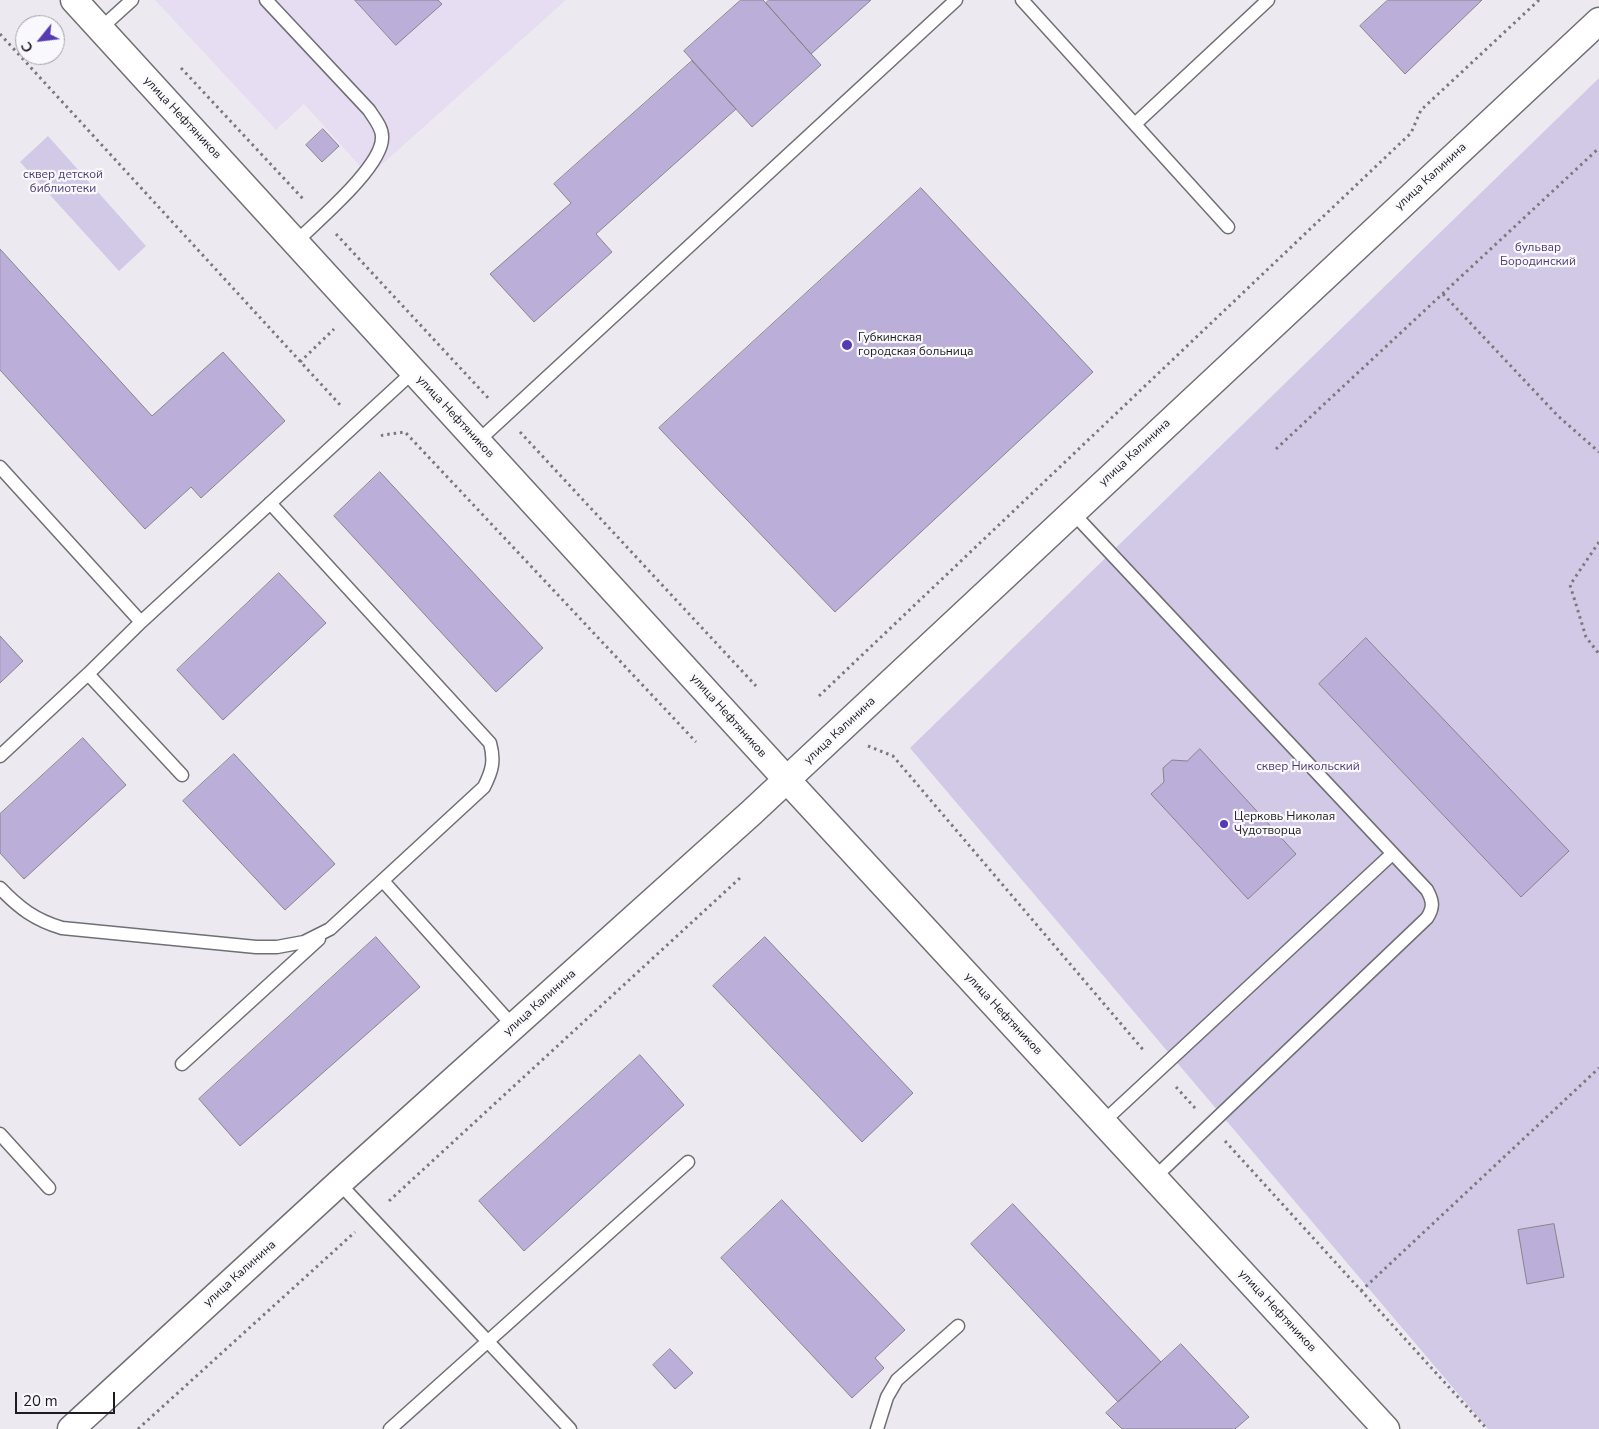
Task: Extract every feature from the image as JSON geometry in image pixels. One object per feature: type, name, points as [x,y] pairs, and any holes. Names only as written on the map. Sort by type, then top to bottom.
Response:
[{"type":"street","name":"улица Нефтяников","points":[[74,0],[787,780],[1386,1429]]},
{"type":"street","name":"улица Калинина","points":[[82,1425],[340,1183],[787,780],[1599,21]]},
{"type":"lane","points":[[100,29],[132,0]]},
{"type":"lane","points":[[266,0],[369,110],[378,123],[383,137],[380,150],[358,182],[296,242]]},
{"type":"lane","points":[[478,441],[956,0]]},
{"type":"lane","points":[[1022,0],[1228,227]]},
{"type":"lane","points":[[1136,124],[1268,0]]},
{"type":"lane","points":[[0,756],[141,622],[414,371]]},
{"type":"lane","points":[[0,467],[141,622]]},
{"type":"lane","points":[[182,1064],[384,881],[484,787],[490,774],[494,757],[490,743],[270,503]]},
{"type":"lane","points":[[1072,512],[1427,890],[1432,899],[1433,909],[1427,918],[1154,1178]]},
{"type":"lane","points":[[88,674],[182,774]]},
{"type":"lane","points":[[1103,1122],[1392,854]]},
{"type":"lane","points":[[384,881],[514,1027]]},
{"type":"lane","points":[[0,888],[30,915],[44,923],[62,928],[256,947],[277,947],[304,942],[330,929]]},
{"type":"lane","points":[[0,1134],[50,1188]]},
{"type":"lane","points":[[390,1429],[688,1162]]},
{"type":"lane","points":[[340,1183],[570,1429]]},
{"type":"lane","points":[[877,1429],[888,1397],[897,1380],[958,1326]]},
{"type":"path","points":[[818,696],[1411,133],[1421,110],[1539,0]]},
{"type":"path","points":[[0,34],[374,443],[384,434],[405,432],[696,742]]},
{"type":"path","points":[[178,65],[756,686]]},
{"type":"path","points":[[1276,449],[1599,148]]},
{"type":"path","points":[[1443,294],[1558,416],[1599,452]]},
{"type":"path","points":[[1599,542],[1570,585],[1586,638],[1599,654]]},
{"type":"path","points":[[138,1429],[372,1217],[740,878]]},
{"type":"path","points":[[1362,1291],[1599,1068]]},
{"type":"shaded area","points":[[155,0],[566,0],[369,176],[304,104],[276,130]]},
{"type":"green space","name":"сквер Никольский","points":[[1599,78],[1599,1429],[1488,1429],[910,748]]},
{"type":"green space","name":"сквер детской библиотеки","points":[[48,136],[146,246],[119,271],[20,162]]},
{"type":"building","points":[[355,0],[438,0],[442,4],[396,45]]},
{"type":"building","points":[[741,0],[763,0],[821,65],[752,127],[684,51]]},
{"type":"building","points":[[769,0],[871,0],[811,54],[766,3]]},
{"type":"building","points":[[1388,0],[1482,0],[1405,74],[1360,26]]},
{"type":"building","points":[[692,61],[736,109],[596,234],[612,252],[534,322],[490,274],[571,203],[554,184]]},
{"type":"building","points":[[323,129],[339,146],[322,162],[306,145]]},
{"type":"building","points":[[921,188],[1093,372],[835,612],[659,428]]},
{"type":"building","points":[[0,249],[152,416],[223,352],[285,421],[201,498],[191,487],[145,529],[0,370]]},
{"type":"building","points":[[380,472],[543,648],[496,692],[334,516]]},
{"type":"building","points":[[279,573],[326,623],[223,720],[177,670]]},
{"type":"building","points":[[0,636],[23,661],[0,683]]},
{"type":"building","points":[[1366,638],[1569,851],[1521,897],[1319,684]]},
{"type":"building","points":[[83,738],[126,785],[24,879],[0,853],[0,814]]},
{"type":"building","name":"Церковь Николая Чудотворца","points":[[1200,749],[1296,854],[1248,899],[1151,794],[1164,782],[1163,768],[1172,760],[1187,761]]},
{"type":"building","points":[[234,754],[335,864],[285,910],[183,801]]},
{"type":"building","points":[[376,937],[420,987],[240,1146],[199,1099]]},
{"type":"building","points":[[765,937],[913,1093],[862,1142],[713,986]]},
{"type":"building","points":[[640,1055],[684,1105],[524,1251],[479,1201]]},
{"type":"building","points":[[782,1200],[905,1330],[875,1358],[884,1368],[852,1398],[721,1258]]},
{"type":"building","points":[[1013,1204],[1161,1362],[1118,1402],[971,1244]]},
{"type":"building","points":[[1554,1224],[1564,1277],[1527,1284],[1518,1230]]},
{"type":"building","points":[[1181,1344],[1249,1417],[1235,1429],[1122,1429],[1106,1413]]},
{"type":"building","points":[[670,1349],[693,1373],[675,1389],[653,1365]]},
{"type":"place","name":"Губкинская городская больница","points":[[847,345]]},
{"type":"place","name":"Церковь Николая Чудотворца","points":[[1224,824]]},
{"type":"park label","name":"бульвар Бородинский","points":[[1538,255]]}]
